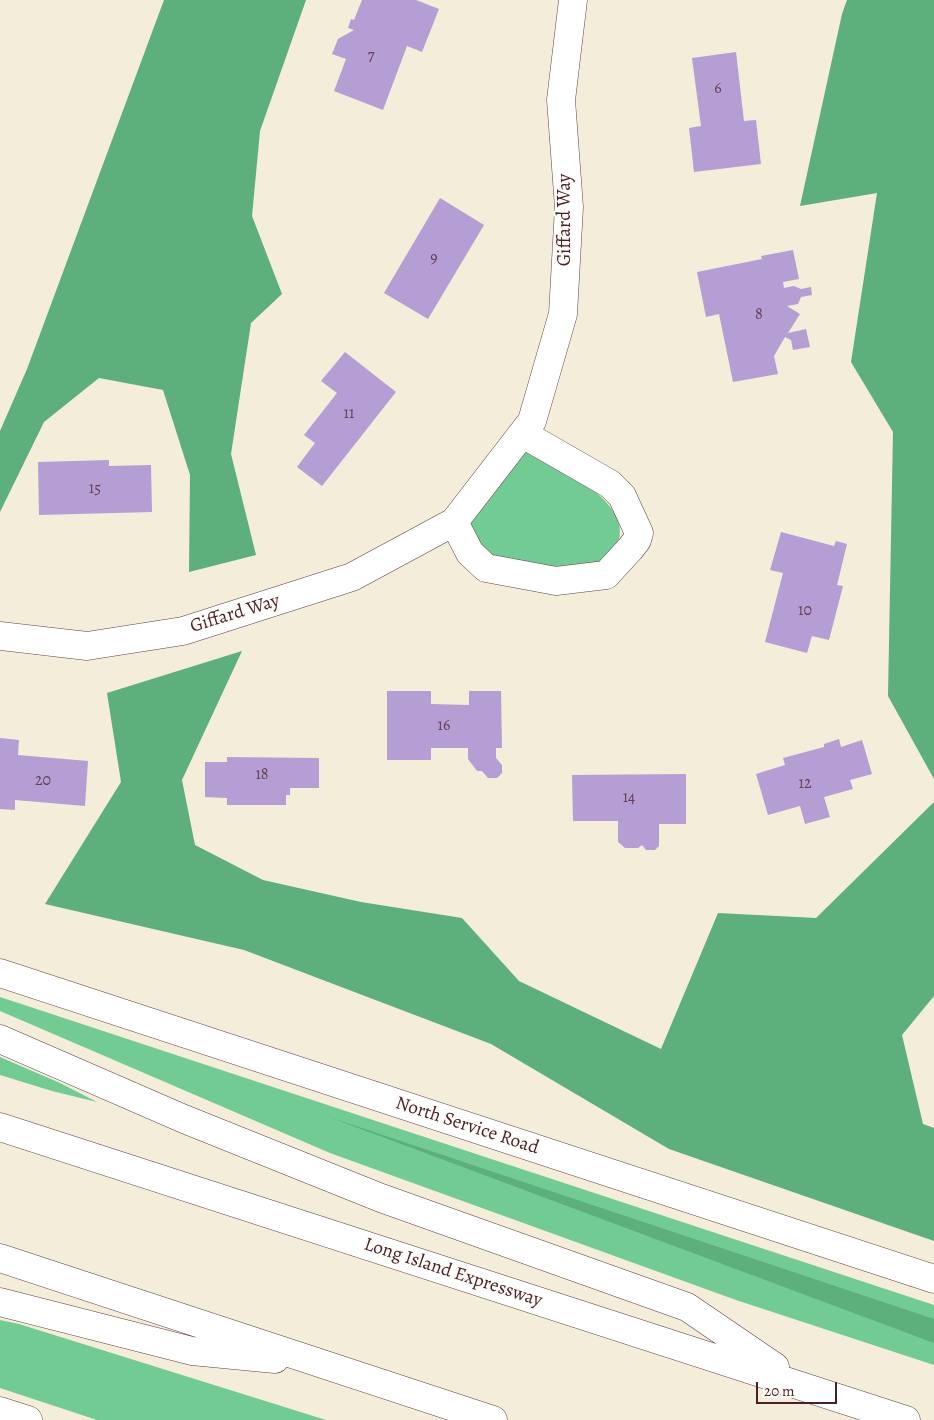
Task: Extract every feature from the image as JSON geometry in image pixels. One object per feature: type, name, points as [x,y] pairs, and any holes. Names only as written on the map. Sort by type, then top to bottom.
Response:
[{"type":"main road","name":"Giffard Way","points":[[0,636],[87,646],[183,631],[352,577],[454,522],[532,421],[563,314],[569,207],[561,100],[574,0]]},
{"type":"main road","points":[[454,522],[470,553],[486,568],[540,580],[556,581],[606,575],[630,549],[637,540],[639,533],[620,492],[610,484],[523,434]]},
{"type":"main road","name":"North Service Road","points":[[0,973],[934,1279]]},
{"type":"main road","points":[[0,1039],[184,1118],[381,1198],[687,1307],[798,1384]]},
{"type":"main road","name":"Long Island Expressway","points":[[0,1127],[906,1420]]},
{"type":"main road","points":[[0,1258],[492,1420]]},
{"type":"main road","points":[[0,1302],[192,1351],[326,1364]]},
{"type":"main road","points":[[0,1411],[28,1420]]},
{"type":"green space","points":[[164,0],[306,0],[260,131],[252,216],[282,294],[251,323],[231,454],[256,555],[189,572],[190,475],[163,390],[99,378],[44,422],[0,512],[0,431],[27,369]]},
{"type":"green space","points":[[847,0],[934,0],[934,779],[888,696],[893,432],[851,362],[877,193],[800,206],[842,14]]},
{"type":"green space","points":[[526,451],[587,485],[613,511],[619,525],[619,540],[613,550],[597,567],[543,574],[479,553],[463,524]]},
{"type":"green space","points":[[242,651],[182,780],[195,845],[263,880],[361,902],[462,918],[519,981],[661,1049],[718,913],[816,918],[934,802],[934,996],[902,1035],[923,1124],[934,1128],[934,1241],[669,1149],[491,1044],[244,950],[45,904],[121,782],[107,693]]},
{"type":"green space","points":[[0,997],[934,1305],[934,1365],[736,1300],[330,1153],[0,1011]]},
{"type":"green space","points":[[0,1057],[60,1083],[97,1102],[0,1075]]},
{"type":"green space","points":[[326,1116],[934,1319],[934,1343]]},
{"type":"green space","points":[[0,1320],[19,1324],[326,1420],[97,1420],[0,1388]]},
{"type":"building","points":[[362,0],[416,0],[439,9],[422,52],[407,46],[383,110],[334,91],[346,59],[332,54],[338,39],[354,30],[348,28],[351,19],[354,20]]},
{"type":"building","points":[[736,52],[744,121],[756,120],[761,164],[694,172],[689,128],[701,126],[692,58]]},
{"type":"building","points":[[440,198],[484,225],[428,319],[384,293]]},
{"type":"building","points":[[793,250],[799,279],[783,282],[784,288],[794,286],[801,289],[811,287],[812,295],[801,297],[798,304],[787,306],[800,314],[788,333],[806,329],[810,347],[793,350],[791,340],[785,337],[774,356],[778,374],[733,382],[719,314],[706,317],[697,272],[762,259],[761,256]]},
{"type":"building","points":[[345,352],[396,392],[322,486],[297,467],[315,443],[304,435],[337,393],[321,381]]},
{"type":"building","points":[[109,460],[109,466],[151,465],[152,512],[39,515],[38,462]]},
{"type":"building","points":[[781,532],[834,546],[836,541],[847,544],[837,585],[843,586],[829,640],[812,636],[807,653],[765,642],[783,573],[770,570]]},
{"type":"building","points":[[387,691],[431,691],[431,704],[469,705],[469,691],[501,691],[502,748],[496,748],[496,758],[502,765],[502,773],[497,778],[488,778],[482,771],[477,771],[468,759],[468,748],[431,748],[431,760],[387,760]]},
{"type":"building","points":[[0,738],[19,740],[18,755],[88,761],[85,806],[15,800],[15,810],[0,809]]},
{"type":"building","points":[[839,739],[841,747],[862,740],[872,774],[850,780],[853,789],[824,797],[830,817],[805,824],[800,806],[768,815],[756,774],[785,765],[783,758],[824,747],[824,744]]},
{"type":"building","points":[[227,757],[319,758],[319,788],[290,788],[290,795],[286,795],[286,805],[227,805],[227,798],[205,797],[205,762],[227,762]]},
{"type":"building","points":[[686,774],[686,824],[659,824],[659,846],[655,850],[646,850],[642,845],[638,848],[625,848],[618,842],[618,821],[573,821],[572,775]]}]
